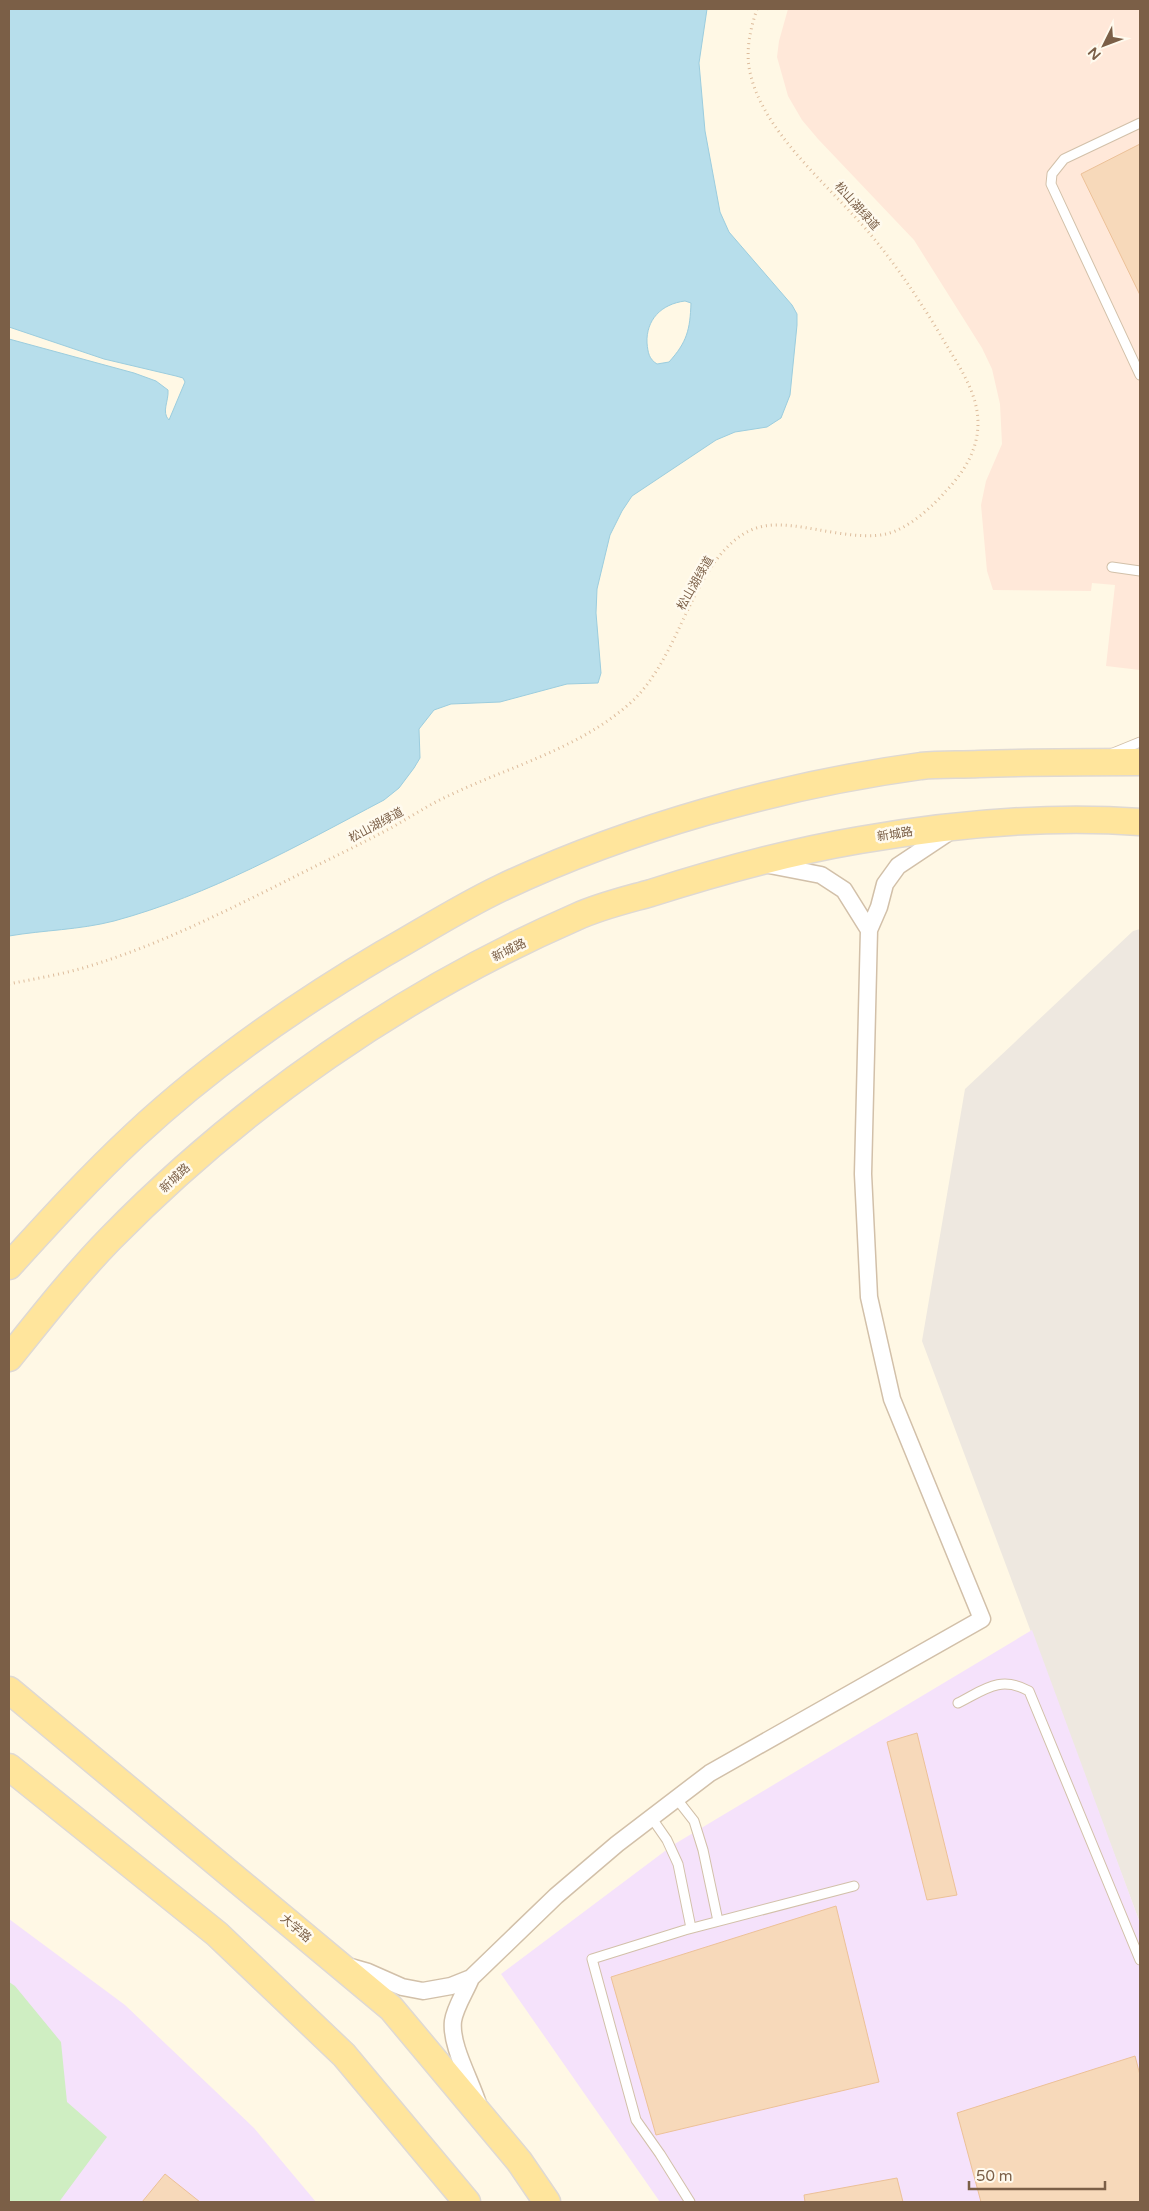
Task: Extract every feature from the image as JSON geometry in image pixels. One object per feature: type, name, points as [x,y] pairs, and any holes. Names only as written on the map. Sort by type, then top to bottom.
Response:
[{"type":"main road","points":[[9,1266],[66,1203],[135,1135],[223,1063],[318,992],[499,889],[563,860],[626,837],[822,783],[924,766],[1140,762]]},
{"type":"main road","name":"新城路","points":[[9,1358],[109,1239],[186,1167],[279,1091],[379,1022],[486,960],[579,915],[803,849],[910,831],[1022,820],[1097,819],[1140,822]]},
{"type":"main road","name":"大学路","points":[[9,1690],[391,2008],[519,2160],[547,2202]]},
{"type":"main road","points":[[9,1767],[217,1934],[344,2055],[467,2202]]},
{"type":"street","points":[[338,1963],[368,1972],[402,1987],[424,1991],[451,1986],[471,1978],[556,1896],[651,1817],[710,1773],[982,1619],[892,1399],[869,1298],[863,1174],[869,930],[879,907],[885,884],[898,866],[958,826]]},
{"type":"street","points":[[757,862],[821,875],[844,890],[869,930]]},
{"type":"street","points":[[471,1978],[453,2021],[455,2046],[473,2086],[481,2115]]},
{"type":"lane","points":[[1140,123],[1064,160],[1052,174],[1051,184],[1140,375]]},
{"type":"lane","points":[[1112,568],[1140,571]]},
{"type":"lane","points":[[1086,762],[1140,742]]},
{"type":"lane","points":[[958,1703],[1000,1682],[1016,1684],[1028,1691],[1140,1960]]},
{"type":"lane","points":[[676,1798],[694,1821],[703,1850],[718,1921]]},
{"type":"lane","points":[[651,1817],[667,1840],[678,1864],[691,1928]]},
{"type":"lane","points":[[690,2202],[636,2120],[592,1959],[691,1928],[854,1886]]},
{"type":"path","name":"松山湖绿道","points":[[9,984],[77,970],[148,947],[184,932],[389,829],[449,795],[518,767],[593,730],[627,706],[651,682],[661,667],[707,574],[730,544],[741,535],[756,528],[773,524],[864,535],[889,534],[924,511],[955,482],[972,452],[978,420],[973,398],[966,380],[919,299],[888,257],[788,143],[762,105],[748,64],[748,43],[757,9]]},
{"type":"shaded area","points":[[788,9],[1140,9],[1140,670],[1106,666],[1115,585],[1092,583],[1091,591],[993,590],[987,571],[981,505],[986,481],[1002,444],[1000,404],[992,369],[982,348],[914,240],[818,139],[802,120],[788,96],[777,57],[779,41]]},
{"type":"shaded area","points":[[1140,929],[1140,1923],[922,1341],[965,1089],[1133,931]]},
{"type":"shaded area","points":[[1032,1630],[1140,1923],[1140,2202],[660,2202],[501,1974],[673,1845]]},
{"type":"shaded area","points":[[9,1919],[125,2005],[254,2128],[316,2202],[9,2202]]},
{"type":"green space","points":[[9,1982],[15,1986],[61,2042],[67,2102],[107,2137],[59,2202],[9,2202]]},
{"type":"water","points":[[9,9],[707,9],[699,63],[705,131],[720,212],[729,232],[792,305],[797,314],[790,395],[781,418],[767,427],[735,432],[716,440],[632,496],[622,511],[610,535],[597,589],[596,613],[601,673],[598,683],[567,684],[500,702],[451,704],[434,710],[419,729],[420,758],[399,788],[384,800],[319,835],[219,883],[150,910],[101,924],[9,936],[9,339],[134,373],[156,381],[168,390],[165,410],[169,420],[185,382],[183,378],[104,359],[9,327]],"holes":[[[685,301],[691,303],[690,321],[684,342],[669,362],[657,364],[649,355],[647,343],[647,335],[652,320],[669,306]]]},
{"type":"building","points":[[1140,144],[1140,295],[1081,174]]},
{"type":"building","points":[[917,1733],[957,1895],[927,1900],[887,1742]]},
{"type":"building","points":[[836,1906],[879,2082],[656,2135],[611,1977]]},
{"type":"building","points":[[1135,2056],[1140,2075],[1140,2202],[981,2202],[957,2113]]},
{"type":"building","points":[[165,2174],[200,2202],[142,2202]]},
{"type":"building","points":[[897,2178],[903,2202],[805,2202],[804,2195]]}]
